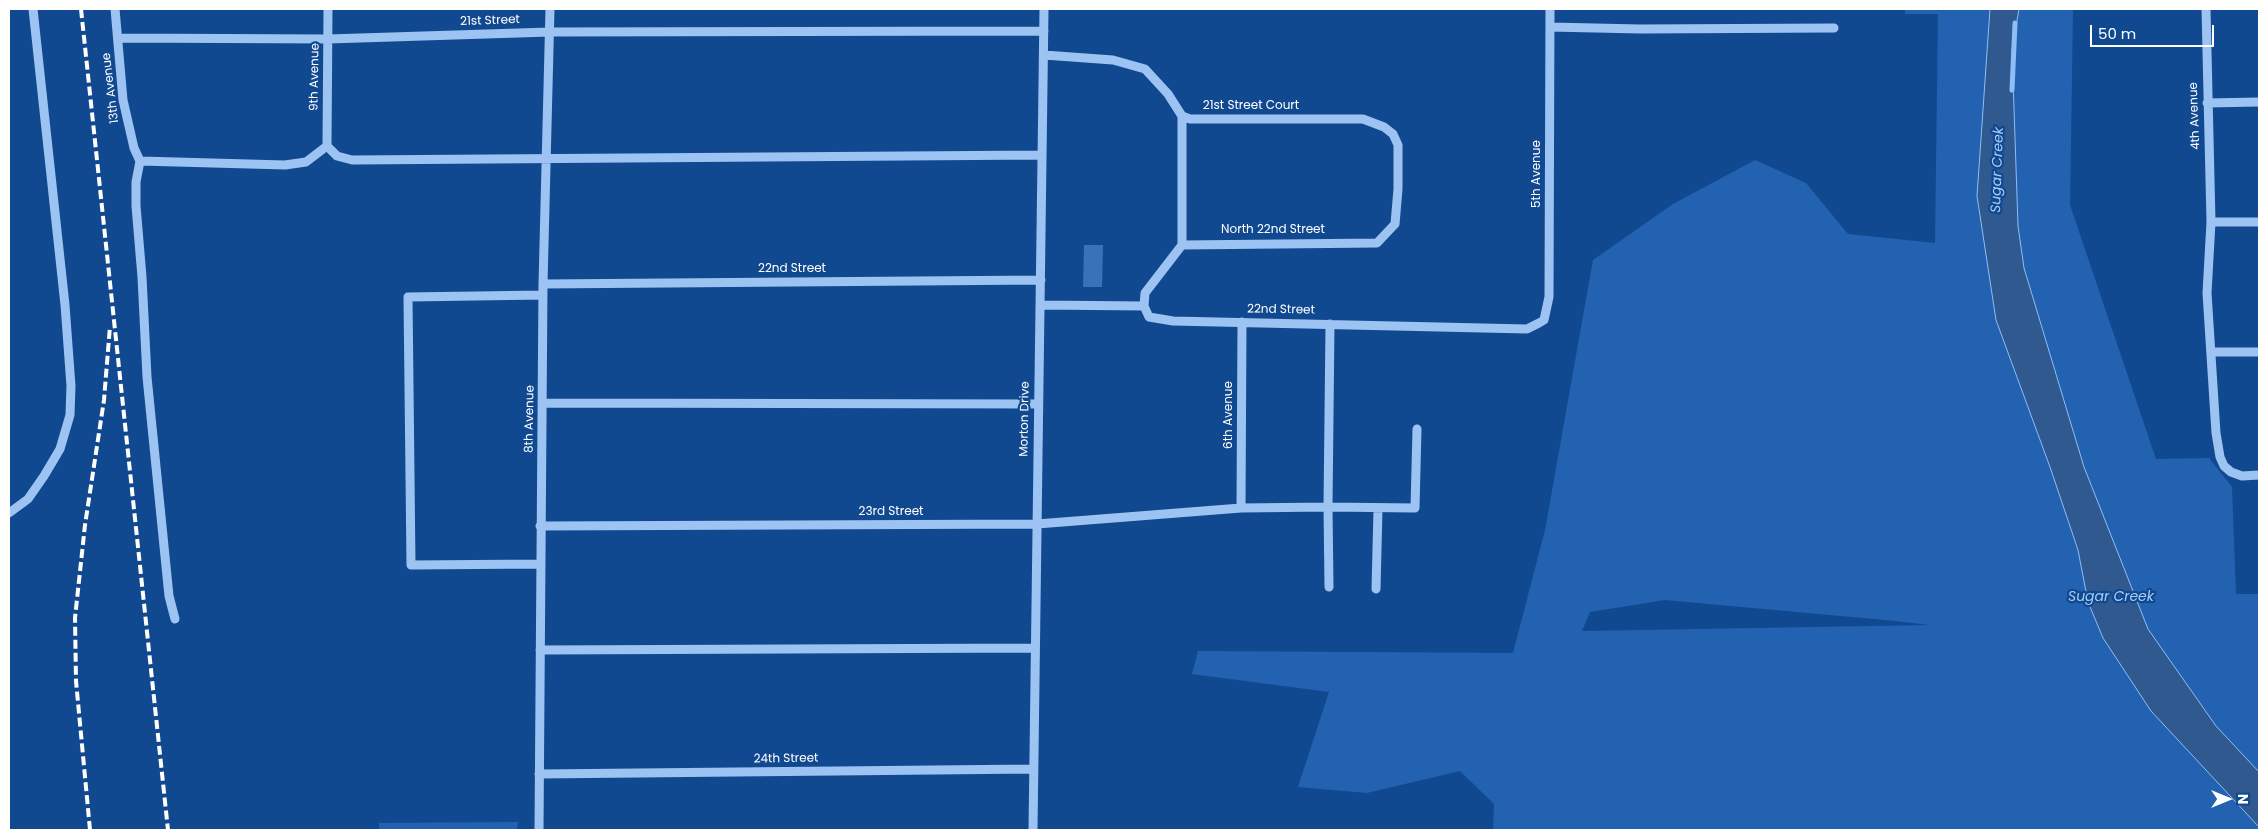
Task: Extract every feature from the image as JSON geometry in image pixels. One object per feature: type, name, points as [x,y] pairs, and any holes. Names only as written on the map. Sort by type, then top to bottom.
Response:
[{"type":"street","points":[[9,514],[28,499],[44,476],[60,449],[70,415],[71,386],[65,305],[33,9]]},
{"type":"street","name":"13th Avenue","points":[[115,9],[123,100],[134,148],[140,161]]},
{"type":"street","name":"9th Avenue","points":[[327,146],[328,9]]},
{"type":"street","name":"8th Avenue","points":[[539,830],[543,284],[550,9]]},
{"type":"street","name":"Morton Drive","points":[[1033,830],[1044,9]]},
{"type":"street","name":"5th Avenue","points":[[1527,329],[1544,320],[1549,297],[1550,9]]},
{"type":"street","name":"4th Avenue","points":[[2206,9],[2211,222],[2208,293],[2216,433],[2220,456],[2224,466],[2231,472],[2242,476],[2259,475]]},
{"type":"street","points":[[1550,27],[1640,29],[1834,28]]},
{"type":"street","name":"21st Street","points":[[118,38],[328,39],[550,32],[1044,31]]},
{"type":"street","points":[[1040,304],[1144,306],[1146,293],[1182,245],[1182,116],[1168,94],[1145,69],[1113,60],[1044,55]]},
{"type":"street","points":[[2207,103],[2259,102]]},
{"type":"street","name":"21st Street Court","points":[[1182,116],[1190,118],[1363,119],[1373,122],[1393,134],[1398,145],[1398,189]]},
{"type":"street","points":[[174,619],[169,596],[147,377],[136,206],[136,182],[140,161],[285,165],[306,162],[327,146],[337,156],[352,160],[1042,155]]},
{"type":"street","name":"North 22nd Street","points":[[1182,245],[1197,243],[1377,243],[1395,224],[1398,189]]},
{"type":"street","points":[[2211,222],[2259,222]]},
{"type":"street","name":"22nd Street","points":[[543,284],[1041,280]]},
{"type":"street","points":[[540,564],[411,565],[408,297],[543,296]]},
{"type":"street","name":"22nd Street","points":[[1144,306],[1149,317],[1160,320],[1527,329]]},
{"type":"street","name":"6th Avenue","points":[[1241,508],[1242,322]]},
{"type":"street","points":[[1329,588],[1330,324]]},
{"type":"street","points":[[2212,352],[2259,352]]},
{"type":"street","points":[[543,403],[1038,404]]},
{"type":"street","name":"23rd Street","points":[[540,526],[1037,524],[1241,508],[1415,508],[1417,429]]},
{"type":"street","points":[[1376,589],[1378,509]]},
{"type":"street","points":[[540,650],[1034,648]]},
{"type":"street","name":"24th Street","points":[[539,774],[1033,769]]},
{"type":"shaded area","points":[[1905,9],[2073,9],[2070,205],[2156,459],[2209,458],[2232,487],[2236,594],[2259,594],[2259,830],[1493,830],[1494,804],[1460,771],[1367,793],[1298,787],[1329,692],[1192,674],[1198,651],[1513,653],[1545,530],[1593,260],[1673,204],[1755,160],[1806,183],[1848,234],[1935,243],[1938,14],[1905,14]],"holes":[[[1665,600],[1930,625],[1582,631],[1590,612]]]},
{"type":"shaded area","points":[[518,822],[517,830],[379,830],[379,823]]},
{"type":"water","name":"Sugar Creek","points":[[1990,9],[2019,9],[2012,50],[2018,226],[2024,268],[2084,467],[2148,629],[2216,726],[2259,772],[2259,827],[2151,711],[2103,638],[2088,602],[2078,550],[1996,320],[1977,196]]},
{"type":"building","points":[[1084,245],[1103,245],[1102,287],[1083,287]]},
{"type":"waterway","name":"Sugar Creek","points":[[2012,90],[2015,23]]},
{"type":"railway","points":[[81,9],[168,830]]},
{"type":"railway","points":[[90,830],[76,681],[75,618],[85,525],[104,400],[110,326]]}]
